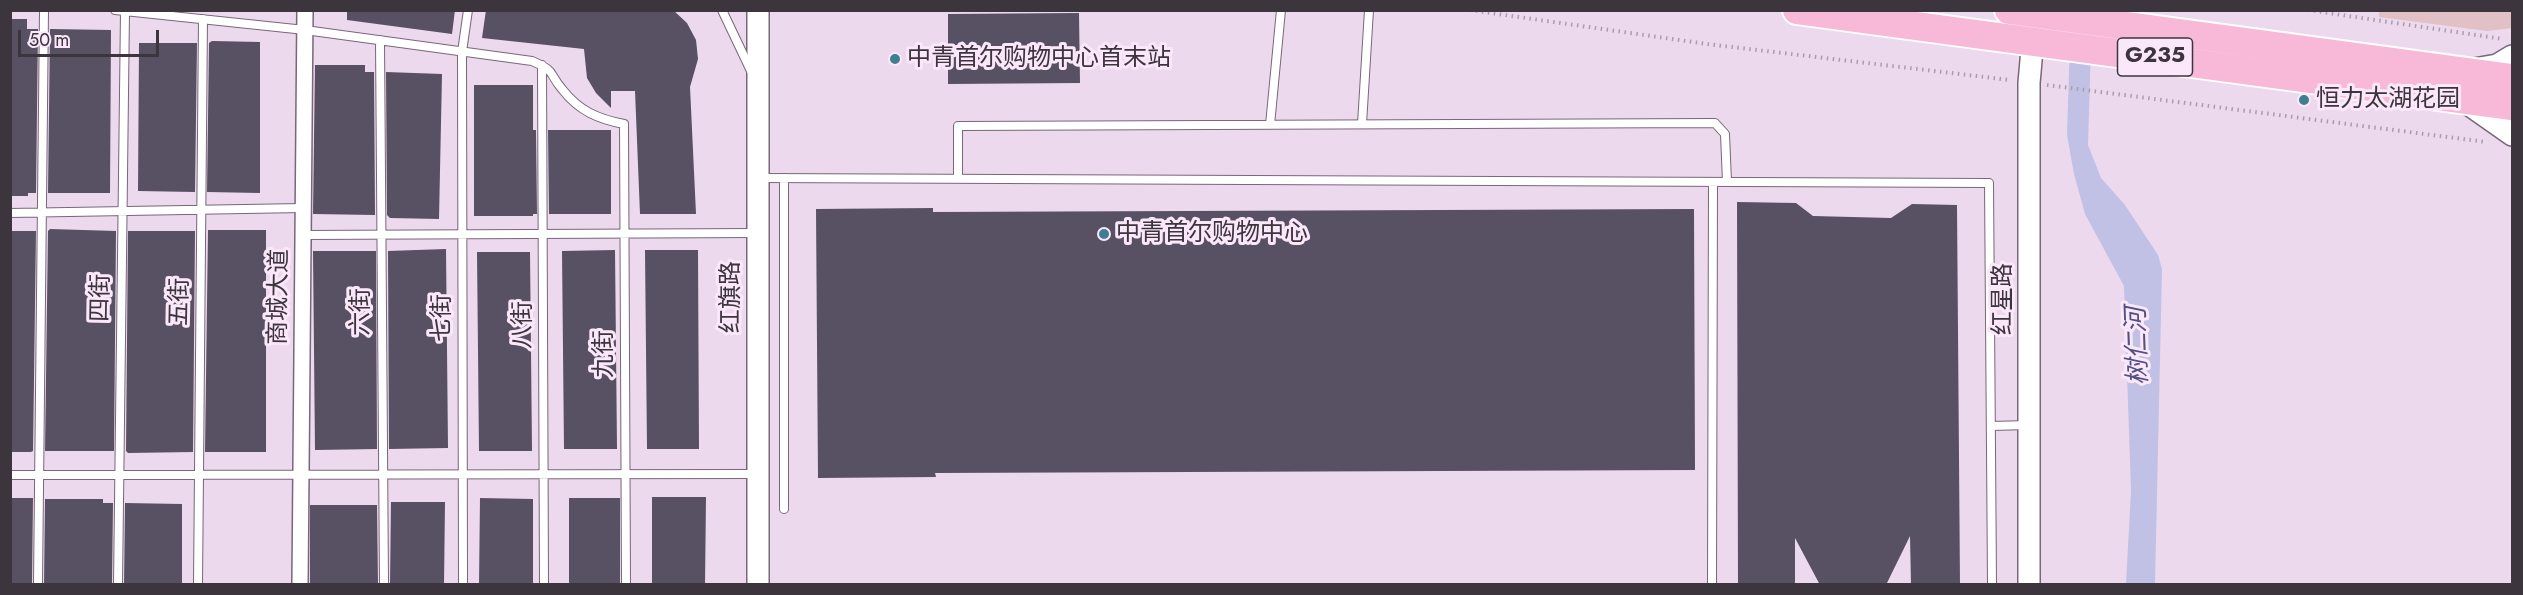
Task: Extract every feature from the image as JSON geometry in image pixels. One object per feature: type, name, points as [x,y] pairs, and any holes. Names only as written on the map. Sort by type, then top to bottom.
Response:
[{"type":"highway","name":"G235","points":[[1797,10],[2143,29],[2460,85],[2512,106]]},
{"type":"highway","name":"G235","points":[[2026,22],[2460,85],[2512,78]]},
{"type":"street","name":"商城大道","points":[[300,585],[305,10]]},
{"type":"street","name":"红旗路","points":[[758,10],[758,585]]},
{"type":"street","name":"红星路","points":[[2026,22],[2029,83],[2029,585]]},
{"type":"street","points":[[2503,139],[2460,85],[2512,56]]},
{"type":"lane","points":[[39,585],[44,10]]},
{"type":"lane","name":"七街","points":[[463,585],[462,52],[468,10]]},
{"type":"lane","points":[[722,10],[758,85]]},
{"type":"lane","points":[[1270,125],[1281,10]]},
{"type":"lane","points":[[1362,124],[1369,10]]},
{"type":"lane","points":[[118,11],[305,30],[532,61],[542,65]]},
{"type":"lane","name":"四街","points":[[118,11],[123,211],[118,585]]},
{"type":"lane","name":"五街","points":[[198,585],[203,19]]},
{"type":"lane","name":"六街","points":[[380,40],[384,585]]},
{"type":"lane","name":"九街","points":[[542,65],[551,69],[560,87],[582,109],[601,119],[624,124],[626,585]]},
{"type":"lane","name":"八街","points":[[542,65],[544,585]]},
{"type":"lane","points":[[958,179],[958,126],[1715,123],[1725,134],[1727,182]]},
{"type":"lane","points":[[758,178],[1989,183],[1992,585]]},
{"type":"lane","points":[[784,178],[784,509]]},
{"type":"lane","points":[[1712,585],[1713,182]]},
{"type":"lane","points":[[10,213],[303,208]]},
{"type":"lane","points":[[303,236],[758,233]]},
{"type":"lane","points":[[1991,426],[2029,425]]},
{"type":"lane","points":[[10,475],[758,474]]},
{"type":"path","points":[[1470,10],[1719,45],[2503,139]]},
{"type":"path","points":[[2308,10],[2512,41]]},
{"type":"shaded area","points":[[2379,11],[2512,11],[2512,28],[2487,31],[2379,17]]},
{"type":"water","name":"树仁河","points":[[2071,11],[2092,11],[2088,145],[2101,178],[2125,205],[2158,255],[2162,269],[2155,584],[2126,584],[2131,491],[2124,286],[2085,214],[2074,174],[2067,135]]},
{"type":"building","points":[[347,10],[455,10],[452,34],[347,20]]},
{"type":"building","points":[[486,10],[673,10],[687,23],[696,40],[698,59],[690,87],[696,214],[640,214],[635,91],[611,91],[611,108],[596,93],[587,78],[584,49],[482,38]]},
{"type":"building","points":[[1079,13],[1080,83],[948,84],[948,14]]},
{"type":"building","points":[[10,19],[27,19],[27,29],[38,29],[36,193],[28,193],[28,196],[10,196]]},
{"type":"building","points":[[50,29],[111,30],[110,193],[48,193]]},
{"type":"building","points":[[212,41],[260,42],[260,193],[207,192],[209,43]]},
{"type":"building","points":[[139,43],[197,43],[195,192],[138,191]]},
{"type":"building","points":[[315,65],[365,65],[365,72],[374,72],[375,215],[313,214]]},
{"type":"building","points":[[386,72],[442,74],[439,219],[390,218],[387,215]]},
{"type":"building","points":[[474,85],[533,85],[537,214],[533,216],[474,216]]},
{"type":"building","points":[[548,130],[611,130],[611,214],[549,214]]},
{"type":"building","points":[[1737,202],[1796,203],[1813,216],[1891,218],[1912,204],[1957,205],[1960,585],[1911,585],[1910,536],[1886,585],[1820,585],[1795,538],[1795,585],[1738,585]]},
{"type":"building","points":[[933,208],[933,212],[1694,209],[1695,470],[935,473],[936,477],[818,478],[816,209]]},
{"type":"building","points":[[50,229],[116,231],[114,451],[45,451],[48,231]]},
{"type":"building","points":[[208,230],[266,230],[266,452],[205,452]]},
{"type":"building","points":[[10,231],[36,231],[33,451],[31,452],[10,452]]},
{"type":"building","points":[[128,231],[195,231],[193,452],[128,453],[126,451]]},
{"type":"building","points":[[446,249],[448,448],[389,449],[388,251]]},
{"type":"building","points":[[615,250],[617,449],[564,449],[562,251]]},
{"type":"building","points":[[645,250],[698,250],[699,449],[647,449]]},
{"type":"building","points":[[313,251],[376,251],[377,449],[315,450]]},
{"type":"building","points":[[477,252],[530,252],[532,451],[479,451]]},
{"type":"building","points":[[652,497],[706,497],[705,585],[652,585]]},
{"type":"building","points":[[10,498],[33,498],[32,585],[10,585]]},
{"type":"building","points":[[480,498],[533,499],[533,585],[479,585]]},
{"type":"building","points":[[569,498],[620,498],[620,585],[569,585]]},
{"type":"building","points":[[45,499],[103,499],[103,503],[113,503],[112,585],[44,585]]},
{"type":"building","points":[[391,502],[445,502],[444,585],[390,585]]},
{"type":"building","points":[[125,503],[182,504],[182,585],[124,585]]},
{"type":"building","points":[[310,505],[377,505],[378,585],[310,585]]},
{"type":"place","name":"中青首尔购物中心首末站","points":[[895,59]]},
{"type":"place","name":"恒力太湖花园","points":[[2304,100]]},
{"type":"place","name":"中青首尔购物中心","points":[[1104,234]]}]
